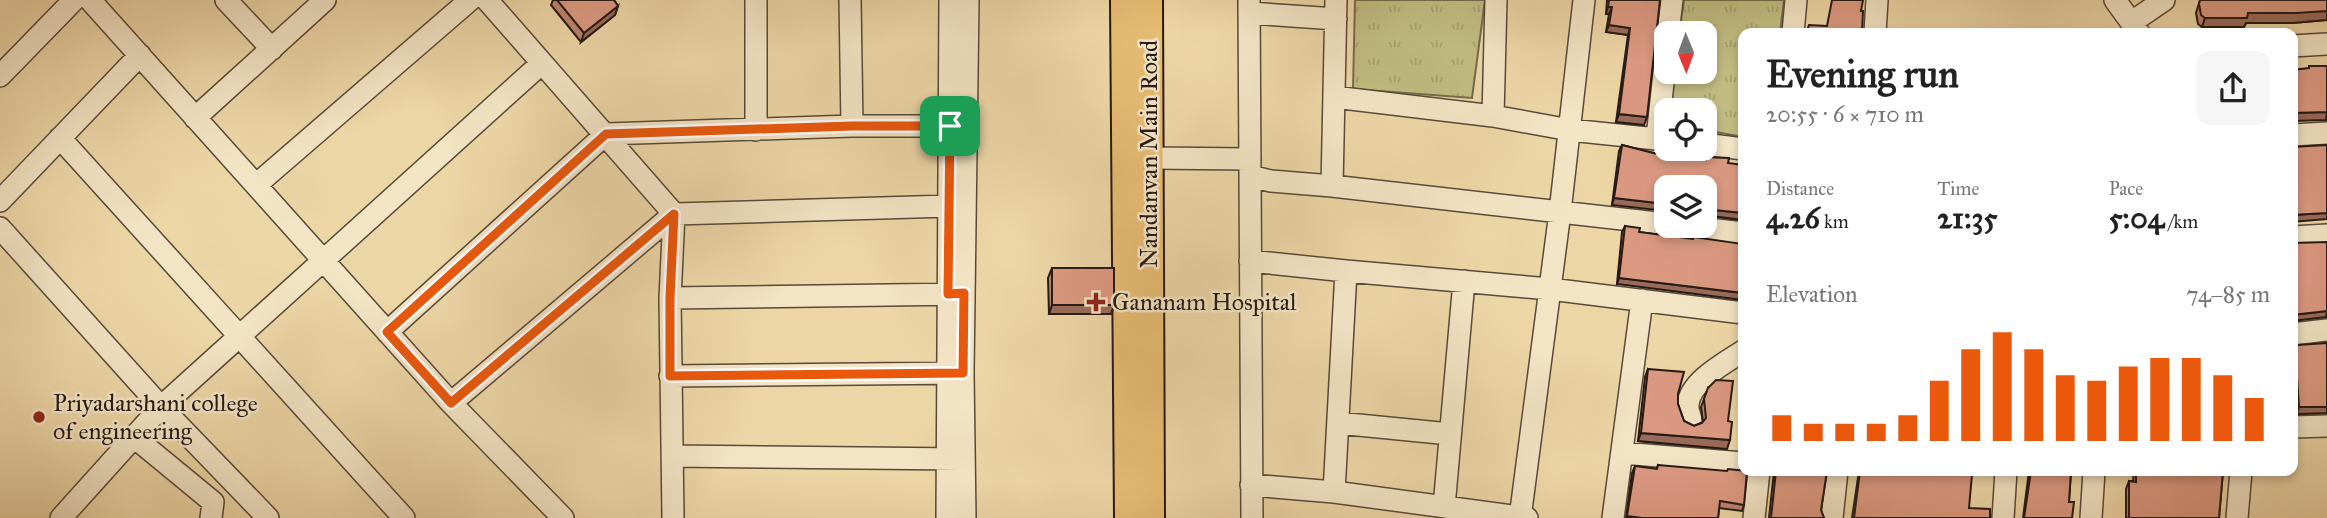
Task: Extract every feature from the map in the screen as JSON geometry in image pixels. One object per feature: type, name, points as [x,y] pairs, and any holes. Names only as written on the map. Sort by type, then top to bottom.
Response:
[{"type":"main road","points":[[1124,0],[1128,518]]},
{"type":"main road","name":"Nandanvan Main Road","points":[[1149,0],[1151,518]]},
{"type":"street","points":[[0,76],[74,0]]},
{"type":"street","points":[[90,0],[451,403],[563,518]]},
{"type":"street","points":[[226,0],[272,49]]},
{"type":"street","points":[[195,118],[326,0]]},
{"type":"street","points":[[256,185],[470,0]]},
{"type":"street","points":[[487,0],[674,214],[670,298],[673,518]]},
{"type":"street","points":[[756,0],[756,130]]},
{"type":"street","points":[[850,0],[852,126]]},
{"type":"street","points":[[950,0],[949,206],[956,294]]},
{"type":"street","points":[[965,518],[956,459],[955,373],[968,0]]},
{"type":"street","points":[[1493,116],[1496,0]]},
{"type":"street","points":[[1520,518],[1560,212],[1584,0]]},
{"type":"street","points":[[1669,21],[1672,0]]},
{"type":"street","points":[[1793,28],[1796,0]]},
{"type":"street","points":[[1875,28],[1877,0]]},
{"type":"street","points":[[2115,0],[2135,27],[2164,0]]},
{"type":"street","points":[[1252,518],[1249,6],[1336,9],[1332,186]]},
{"type":"street","points":[[2298,46],[2327,44]]},
{"type":"street","points":[[0,201],[140,55]]},
{"type":"street","points":[[61,518],[161,407],[542,63]]},
{"type":"street","points":[[1334,97],[1493,116],[1570,130],[1654,138]]},
{"type":"street","points":[[387,332],[606,134],[852,126],[950,126]]},
{"type":"street","points":[[2298,135],[2327,133]]},
{"type":"street","points":[[60,138],[404,518]]},
{"type":"street","points":[[1717,146],[1738,148]]},
{"type":"street","points":[[1150,159],[1250,167],[1271,181],[1654,223]]},
{"type":"street","points":[[451,403],[674,214],[949,206]]},
{"type":"street","points":[[0,228],[161,407],[268,518]]},
{"type":"street","points":[[1717,230],[1738,232]]},
{"type":"street","points":[[2298,237],[2327,235]]},
{"type":"street","points":[[1250,261],[1550,289],[1738,312]]},
{"type":"street","points":[[1334,492],[1346,271]]},
{"type":"street","points":[[1444,507],[1464,281]]},
{"type":"street","points":[[670,298],[956,294]]},
{"type":"street","points":[[1613,518],[1642,300]]},
{"type":"street","points":[[2298,333],[2327,330]]},
{"type":"street","points":[[1691,421],[1688,404],[1691,395],[1706,375],[1738,354]]},
{"type":"street","points":[[670,376],[955,373]]},
{"type":"street","points":[[1338,423],[1450,434]]},
{"type":"street","points":[[2298,428],[2327,426]]},
{"type":"street","points":[[134,437],[213,502],[211,518]]},
{"type":"street","points":[[1622,453],[1738,463]]},
{"type":"street","points":[[673,456],[956,459]]},
{"type":"street","points":[[947,518],[956,459]]},
{"type":"street","points":[[1754,518],[1758,476]]},
{"type":"street","points":[[1832,518],[1836,476]]},
{"type":"street","points":[[2003,518],[2006,476]]},
{"type":"street","points":[[2091,518],[2094,476]]},
{"type":"street","points":[[2237,518],[2241,476]]},
{"type":"street","points":[[1251,485],[1334,492],[1527,518]]},
{"type":"green space","points":[[1355,0],[1485,0],[1472,98],[1353,89]]},
{"type":"green space","points":[[1684,0],[1784,0],[1781,28],[1738,28],[1738,136],[1717,132],[1717,98],[1670,98],[1672,84],[1717,84],[1717,21],[1681,21]]},
{"type":"building","points":[[557,0],[614,0],[618,6],[584,33]]},
{"type":"building","points":[[1609,0],[1660,0],[1658,21],[1654,21],[1654,54],[1647,117],[1619,114],[1630,28],[1609,25],[1612,7],[1608,7]]},
{"type":"building","points":[[1832,0],[1863,0],[1862,28],[1808,28],[1809,25],[1827,26]]},
{"type":"building","points":[[2200,0],[2327,0],[2327,11],[2248,13],[2247,18],[2205,18],[2201,15]]},
{"type":"building","points":[[2327,66],[2327,112],[2298,113],[2298,69]]},
{"type":"building","points":[[1622,145],[1654,153],[1654,161],[1717,161],[1717,157],[1729,158],[1728,163],[1738,164],[1738,212],[1717,210],[1717,175],[1654,175],[1654,203],[1614,198]]},
{"type":"building","points":[[2327,145],[2327,213],[2298,215],[2298,147]]},
{"type":"building","points":[[1625,226],[1640,228],[1639,232],[1654,234],[1654,238],[1701,238],[1738,243],[1738,292],[1619,278]]},
{"type":"building","points":[[2327,242],[2327,311],[2298,314],[2298,243]]},
{"type":"building","points":[[1052,268],[1114,268],[1114,305],[1052,305]]},
{"type":"building","points":[[2327,343],[2327,407],[2299,407],[2298,345]]},
{"type":"building","points":[[1648,369],[1684,372],[1678,404],[1684,421],[1694,426],[1706,418],[1704,399],[1708,388],[1716,380],[1733,381],[1728,421],[1732,422],[1730,440],[1641,433]]},
{"type":"building","points":[[1658,465],[1738,470],[1738,476],[1747,476],[1744,505],[1720,501],[1718,518],[1627,516],[1635,466],[1657,469]]},
{"type":"building","points":[[1775,476],[1826,476],[1821,510],[1824,518],[1771,518]]},
{"type":"building","points":[[1859,476],[1972,476],[1969,508],[1990,509],[1990,518],[1854,518]]},
{"type":"building","points":[[2030,476],[2071,476],[2069,502],[2074,502],[2072,518],[2024,518]]},
{"type":"building","points":[[2136,476],[2223,476],[2219,518],[2129,518],[2129,481],[2136,482]]},
{"type":"place","name":"Gananam Hospital","points":[[1096,302]]},
{"type":"place","name":"Priyadarshani college of engineering","points":[[39,417]]},
{"type":"route","points":[[852,126],[950,126],[948,294],[964,293],[963,373],[670,376],[674,214],[451,403],[387,332],[606,134],[852,126]]}]
